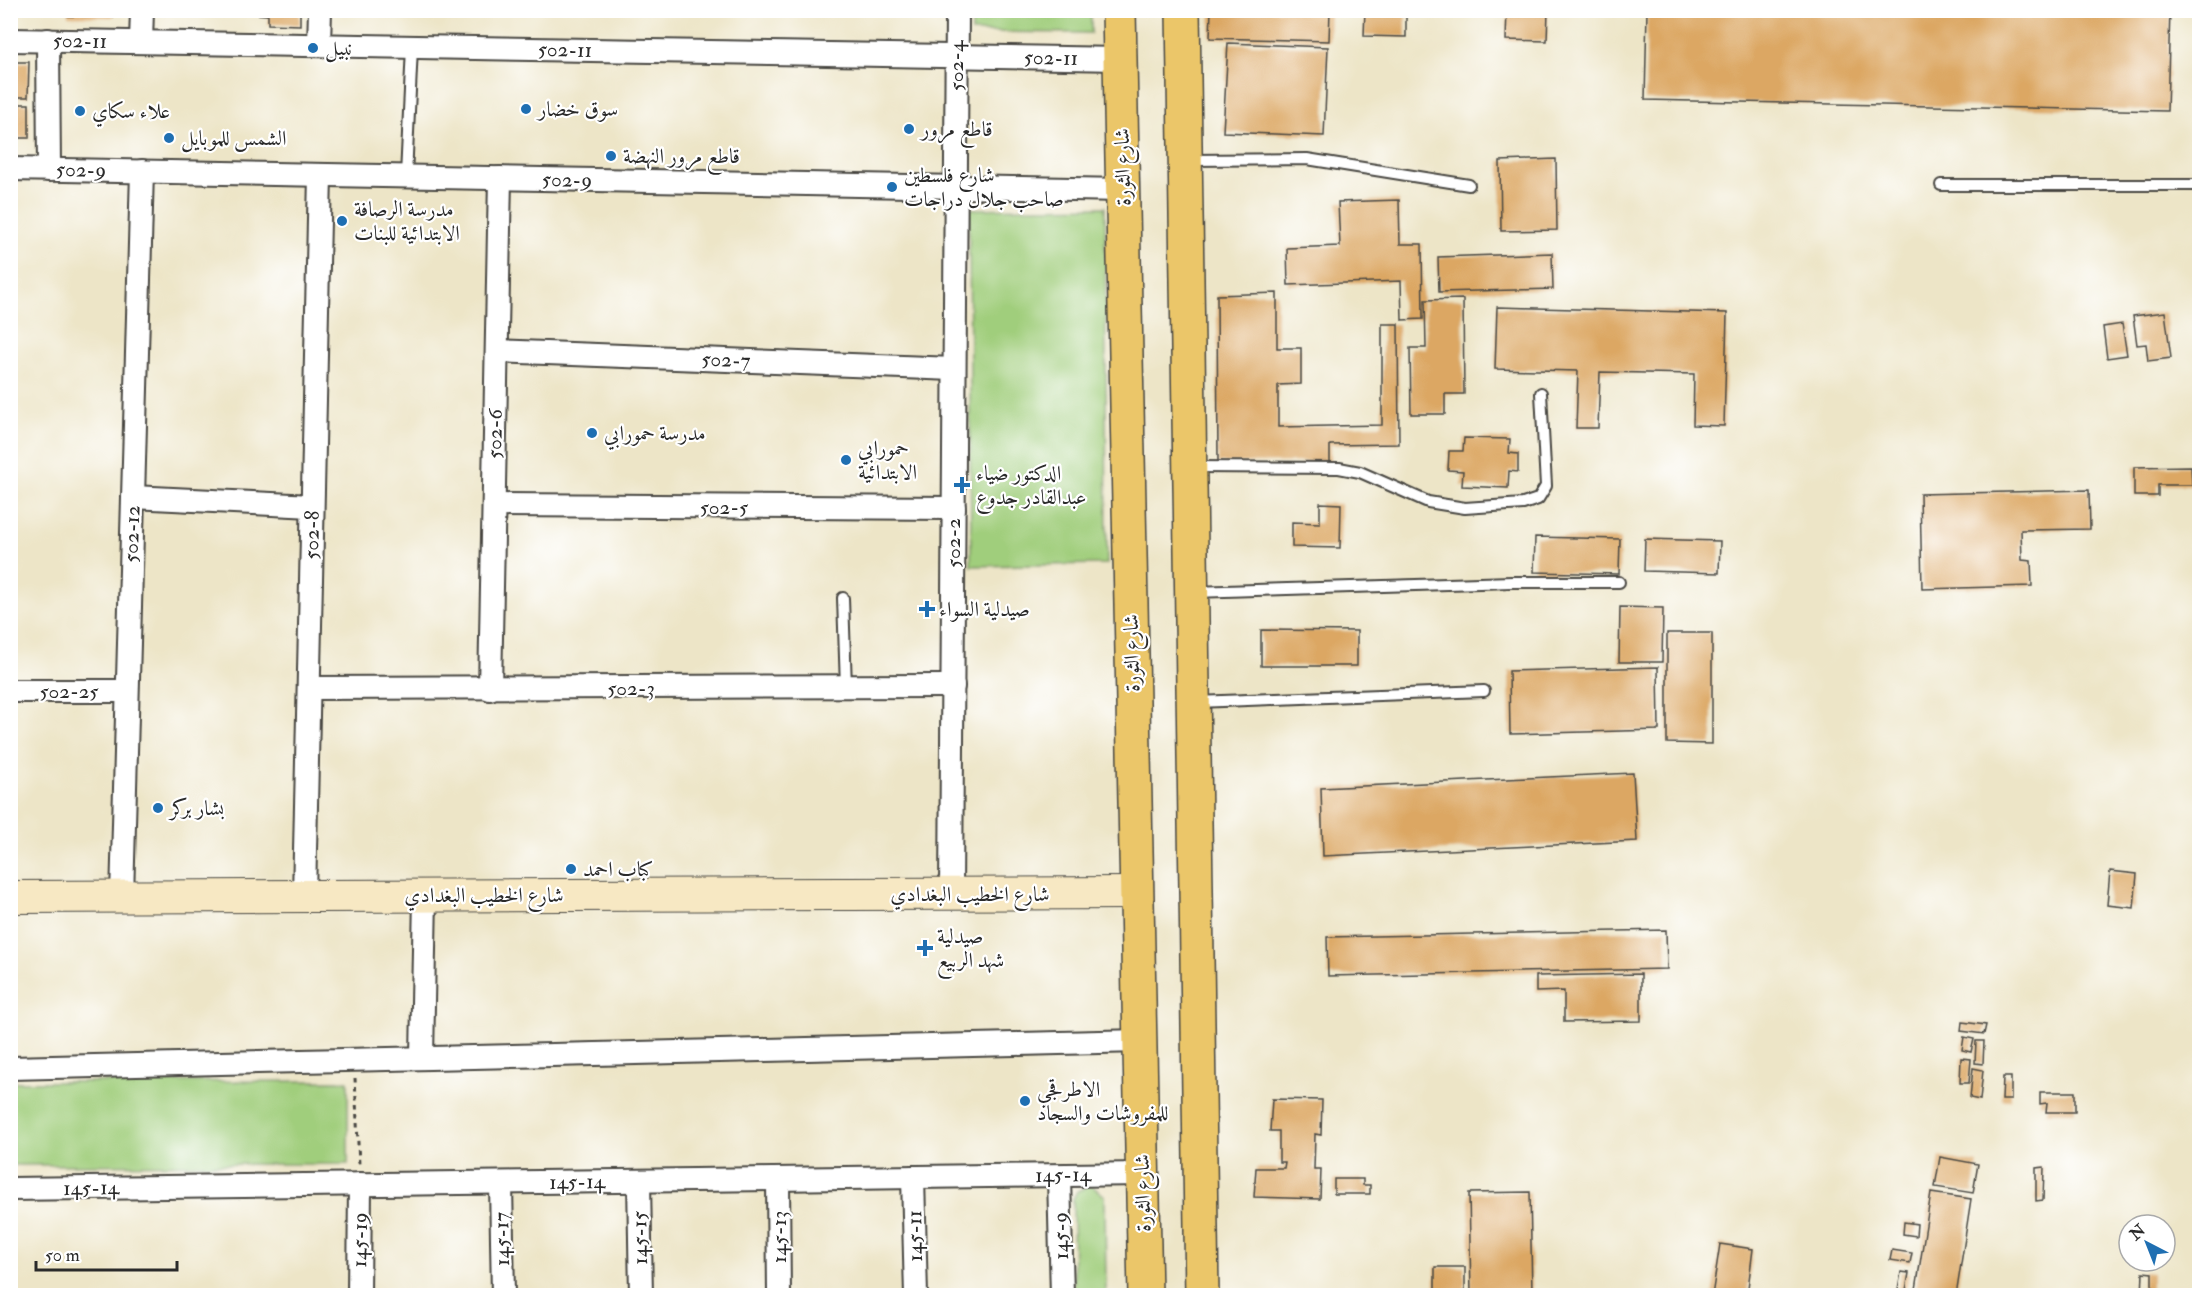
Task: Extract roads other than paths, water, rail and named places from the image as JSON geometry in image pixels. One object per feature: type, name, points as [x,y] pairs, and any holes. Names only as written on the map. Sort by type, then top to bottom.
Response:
[{"type":"main road","name":"شارع الثورة","points":[[1119,10],[1143,1174],[1148,1286]]},
{"type":"main road","points":[[1183,10],[1204,1291]]},
{"type":"street","points":[[141,42],[142,10]]},
{"type":"street","points":[[319,45],[320,10]]},
{"type":"street","name":"502-4","points":[[956,121],[957,10]]},
{"type":"street","name":"502-11","points":[[10,40],[1120,59]]},
{"type":"street","points":[[48,40],[49,170]]},
{"type":"street","name":"502-2","points":[[951,894],[956,121]]},
{"type":"street","name":"502-9","points":[[10,169],[1123,190]]},
{"type":"street","name":"502-12","points":[[122,897],[141,171]]},
{"type":"street","name":"502-8","points":[[304,896],[320,175]]},
{"type":"street","name":"502-6","points":[[490,689],[500,178]]},
{"type":"street","name":"502-7","points":[[497,351],[954,369]]},
{"type":"street","points":[[133,497],[312,506]]},
{"type":"street","name":"502-5","points":[[494,505],[954,508]]},
{"type":"street","name":"502-3","points":[[309,688],[953,686]]},
{"type":"street","name":"502-25","points":[[10,691],[127,691]]},
{"type":"street","name":"شارع الخطيب البغدادي","points":[[10,897],[1137,893]]},
{"type":"street","points":[[422,1058],[425,896]]},
{"type":"street","points":[[10,1068],[1140,1041]]},
{"type":"street","name":"145-14","points":[[10,1189],[1143,1174]]},
{"type":"street","name":"145-9","points":[[1059,1176],[1062,1296]]},
{"type":"street","name":"145-11","points":[[913,1177],[916,1296]]},
{"type":"street","name":"145-13","points":[[778,1179],[779,1296]]},
{"type":"street","name":"145-15","points":[[639,1181],[641,1296]]},
{"type":"street","name":"145-17","points":[[501,1183],[503,1296]]},
{"type":"street","name":"145-19","points":[[359,1296],[360,1184]]},
{"type":"lane","points":[[406,176],[412,47]]},
{"type":"lane","points":[[1187,160],[1307,159],[1469,185]]},
{"type":"lane","points":[[1941,185],[2199,184]]},
{"type":"lane","points":[[1189,466],[1339,468],[1360,472],[1428,502],[1465,508],[1523,504],[1538,499],[1546,486],[1541,393]]},
{"type":"lane","points":[[1191,593],[1512,582],[1618,582]]},
{"type":"lane","points":[[843,598],[846,687]]},
{"type":"lane","points":[[1193,702],[1484,691]]},
{"type":"place","name":"نبيل","points":[[313,48]]},
{"type":"place","name":"سوق خضار","points":[[526,109]]},
{"type":"place","name":"علاء سكاي","points":[[80,111]]},
{"type":"place","name":"قاطع مرور","points":[[909,129]]},
{"type":"place","name":"الشمس للموبايل","points":[[169,138]]},
{"type":"place","name":"قاطع مرور النهضة","points":[[611,156]]},
{"type":"place","name":"شارع فلسطين صاحب جلال دراجات","points":[[892,187]]},
{"type":"place","name":"مدرسة الرصافة الابتدائية للبنات","points":[[342,221]]},
{"type":"place","name":"مدرسة حمورابي","points":[[592,433]]},
{"type":"place","name":"حمورابي الابتدائية","points":[[846,460]]},
{"type":"place","name":"الدكتور ضياء عبدالقادر جدوع","points":[[962,485]]},
{"type":"place","name":"صيدلية السواء","points":[[927,609]]},
{"type":"place","name":"بشار بركر","points":[[158,808]]},
{"type":"place","name":"كباب احمد","points":[[571,869]]},
{"type":"place","name":"صيدلية شهد الربيع","points":[[925,948]]},
{"type":"place","name":"الاطرقجي للمفروشات والسجاد","points":[[1025,1101]]}]
